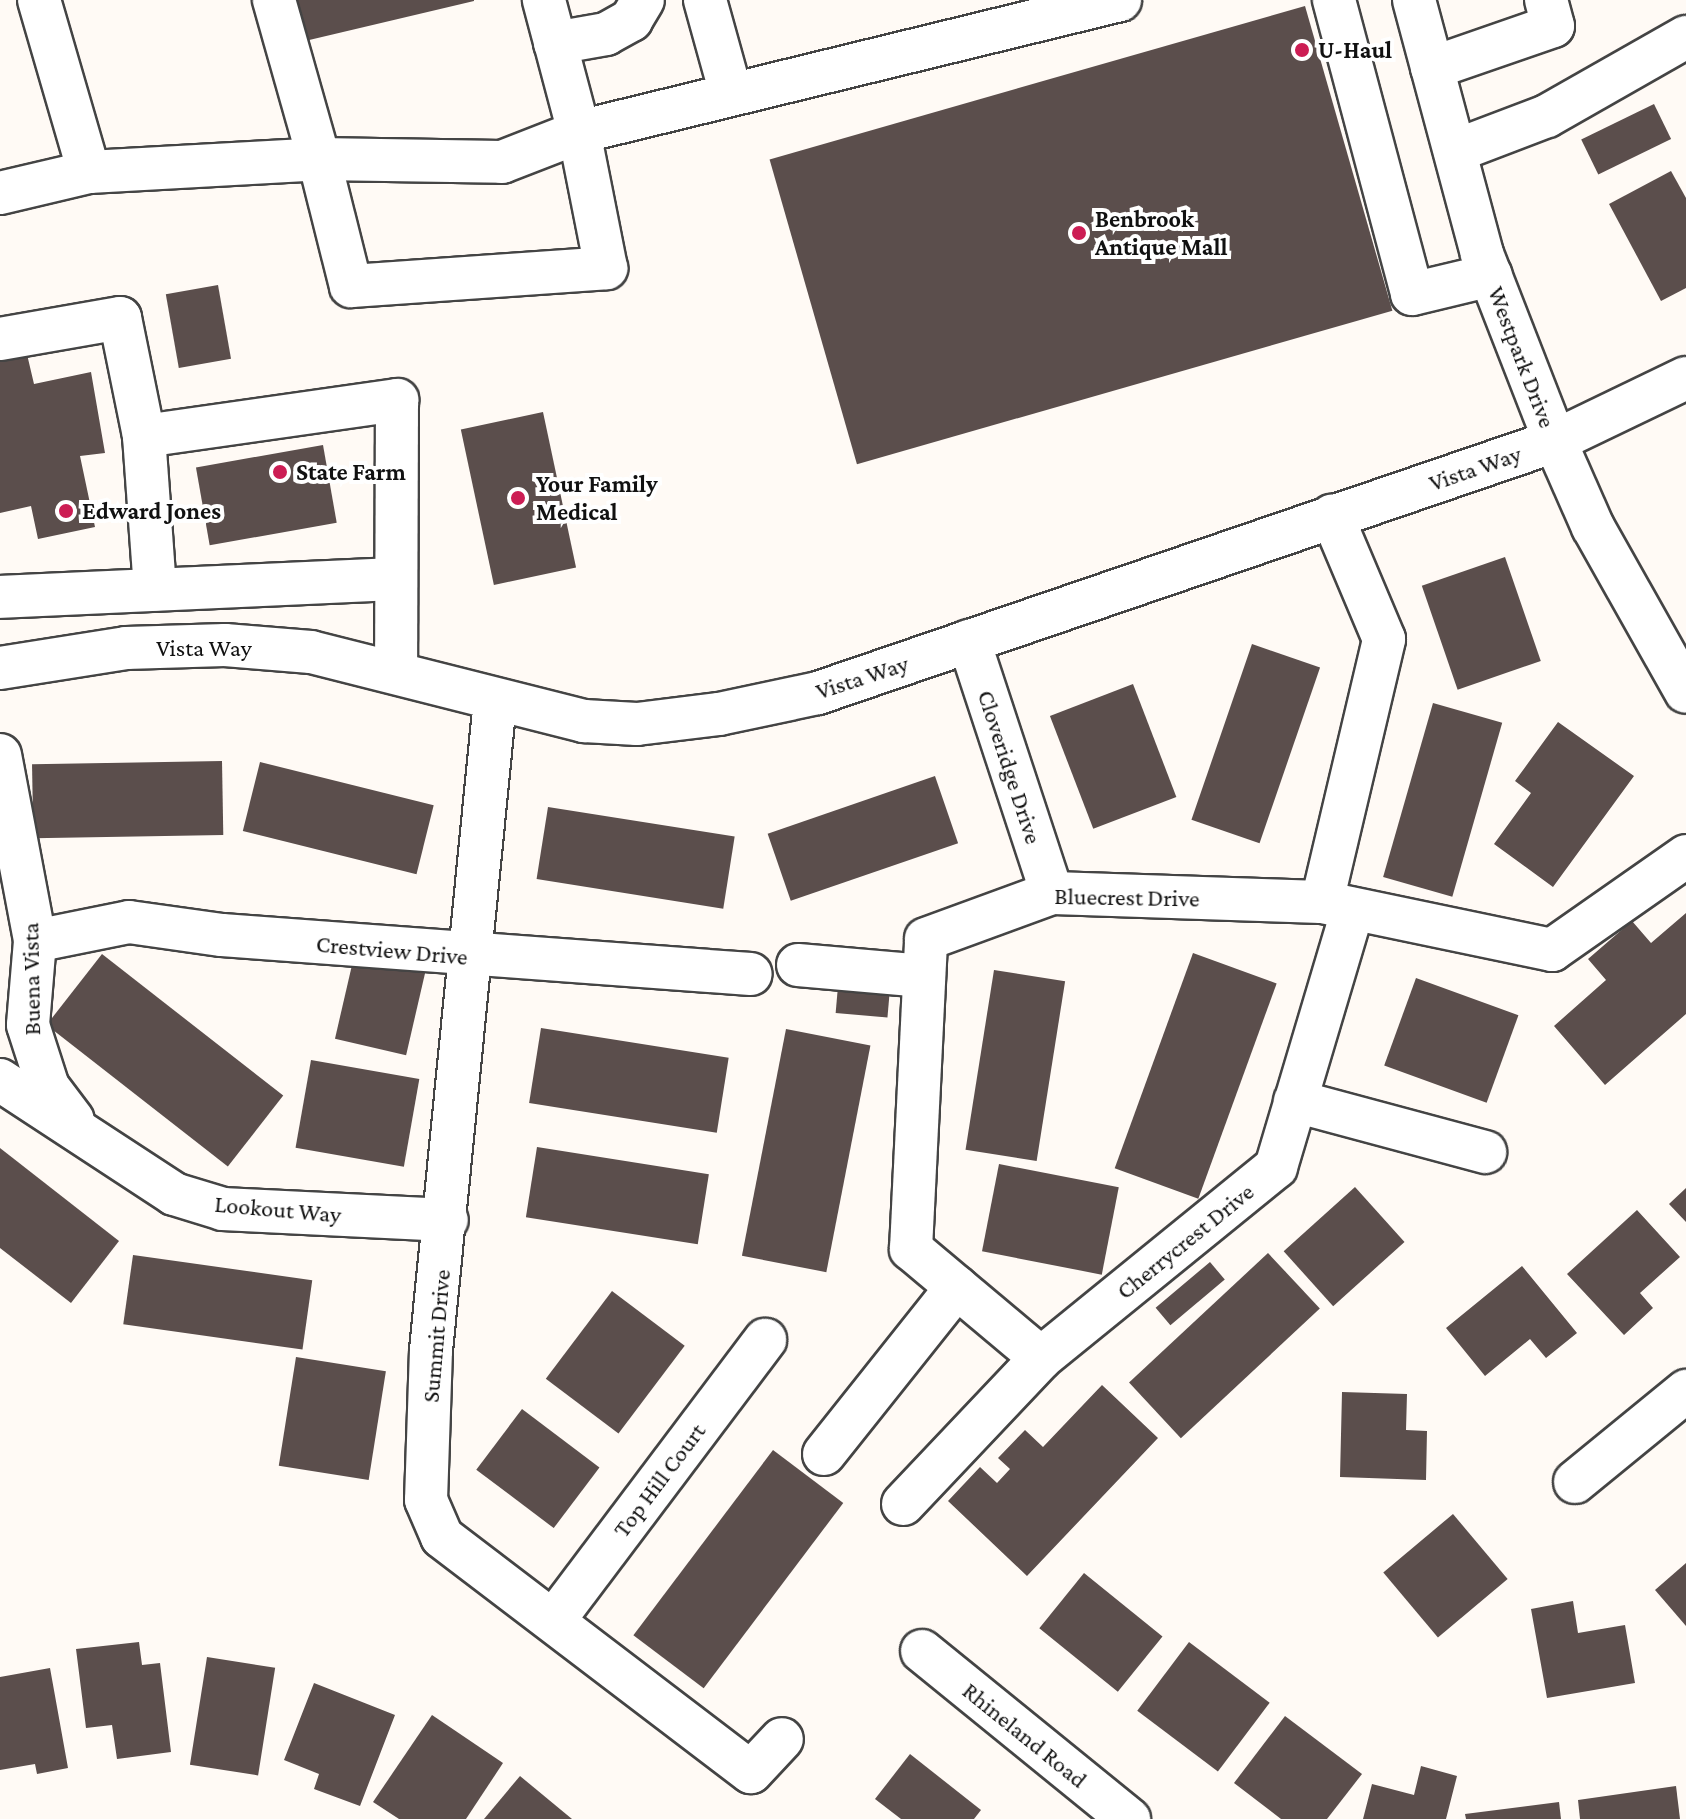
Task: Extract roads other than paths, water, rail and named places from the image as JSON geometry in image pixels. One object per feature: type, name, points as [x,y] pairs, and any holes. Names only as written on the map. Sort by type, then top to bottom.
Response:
[{"type":"street","points":[[39,0],[89,172]]},
{"type":"street","points":[[274,0],[351,286],[606,268],[579,132],[544,0]]},
{"type":"street","points":[[555,43],[606,34],[631,20],[643,0]]},
{"type":"street","points":[[705,0],[731,94]]},
{"type":"street","points":[[1334,0],[1412,294],[1491,275]]},
{"type":"street","name":"Westpark Drive","points":[[1414,0],[1491,275],[1555,441],[1593,527],[1686,692]]},
{"type":"street","points":[[1432,68],[1553,26],[1546,0]]},
{"type":"street","points":[[0,193],[89,172],[319,159],[502,162],[579,132],[731,94],[1006,13],[1112,1]]},
{"type":"street","points":[[1455,151],[1547,116],[1686,37]]},
{"type":"street","points":[[0,339],[120,318],[144,436],[155,590]]},
{"type":"street","name":"Vista Way","points":[[0,668],[126,648],[225,645],[311,652],[396,672],[495,701],[584,721],[637,724],[719,714],[818,693],[1555,441],[1686,378]]},
{"type":"street","points":[[144,436],[397,400],[396,672]]},
{"type":"street","name":"Cherrycrest Drive","points":[[903,1504],[1041,1358],[1276,1167],[1295,1101],[1337,906],[1384,639],[1332,516]]},
{"type":"street","points":[[0,597],[396,579]]},
{"type":"street","name":"Cloveridge Drive","points":[[969,641],[1052,893]]},
{"type":"street","name":"Summit Drive","points":[[495,701],[467,956],[447,1220],[431,1350],[426,1500],[442,1537],[751,1772],[782,1739]]},
{"type":"street","name":"Buena Vista","points":[[0,755],[35,941],[28,1025],[35,1059],[48,1087],[89,1140]]},
{"type":"street","name":"Bluecrest Drive","points":[[1041,1358],[911,1249],[926,939],[1052,893],[1337,906],[1552,950],[1686,856]]},
{"type":"street","name":"Crestview Drive","points":[[35,941],[129,922],[222,935],[467,956],[751,974]]},
{"type":"street","points":[[798,965],[924,976]]},
{"type":"street","name":"Lookout Way","points":[[0,1080],[174,1194],[223,1209],[447,1220]]},
{"type":"street","points":[[1295,1101],[1485,1152]]},
{"type":"street","points":[[824,1454],[957,1287]]},
{"type":"street","name":"Top Hill Court","points":[[554,1620],[765,1340]]},
{"type":"street","points":[[1575,1482],[1686,1391]]},
{"type":"street","name":"Rhineland Road","points":[[922,1651],[1129,1819]]},
{"type":"place","name":"U-Haul","points":[[1302,50]]},
{"type":"place","name":"Benbrook Antique Mall","points":[[1079,233]]},
{"type":"place","name":"State Farm","points":[[280,472]]},
{"type":"place","name":"Your Family Medical","points":[[518,498]]},
{"type":"place","name":"Edward Jones","points":[[66,511]]}]
